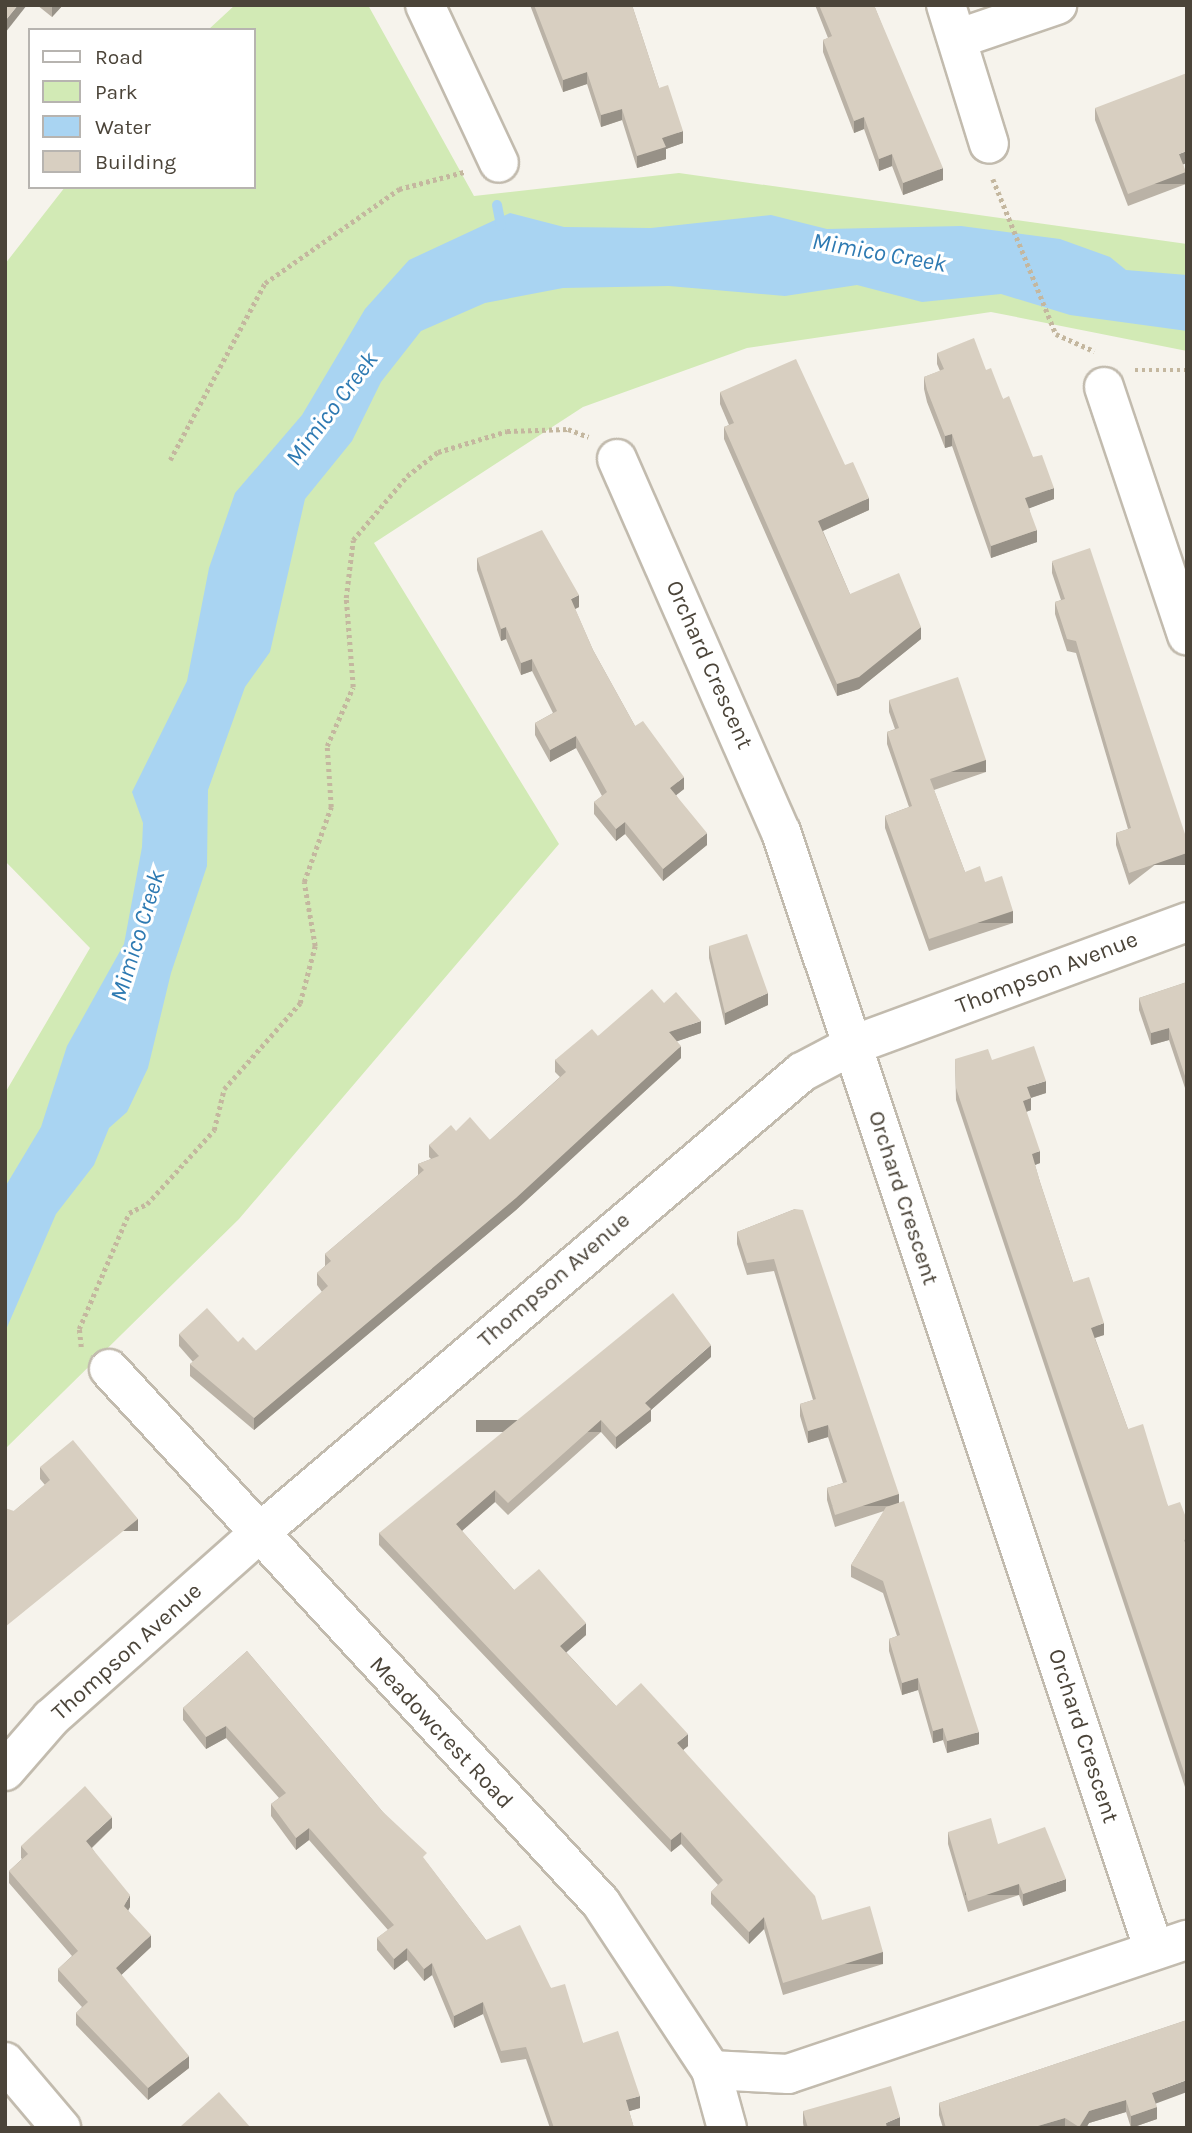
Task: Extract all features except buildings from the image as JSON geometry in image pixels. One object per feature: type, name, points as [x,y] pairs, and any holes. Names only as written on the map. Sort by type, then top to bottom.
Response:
[{"type":"street","points":[[425,5],[499,163]]},
{"type":"street","points":[[989,144],[951,22],[1057,5]]},
{"type":"street","points":[[1113,379],[1187,635]]},
{"type":"street","name":"Orchard Crescent","points":[[617,459],[781,832],[853,1045],[1170,1945],[819,2066],[788,2074],[711,2070]]},
{"type":"street","name":"Thompson Avenue","points":[[5,1771],[51,1718],[258,1534],[746,1114],[802,1072],[853,1045],[1187,922]]},
{"type":"street","name":"Meadowcrest Road","points":[[109,1369],[258,1534],[601,1903],[711,2070],[727,2128]]},
{"type":"street","points":[[5,2062],[61,2128]]},
{"type":"path","points":[[170,460],[265,283],[399,189],[499,163]]},
{"type":"path","points":[[995,184],[1056,334],[1081,346]]},
{"type":"path","points":[[1113,379],[1187,370]]},
{"type":"path","points":[[109,1369],[88,1358],[79,1329],[129,1213],[147,1204],[214,1130],[224,1089],[300,1003],[315,946],[304,882],[331,807],[327,746],[353,687],[346,598],[353,540],[407,476],[438,452],[480,438],[568,429],[595,440],[617,459]]},
{"type":"green space","points":[[235,5],[368,5],[474,196],[679,173],[1187,244],[1187,351],[991,312],[747,348],[583,407],[374,543],[559,844],[239,1219],[5,1449],[5,1093],[90,948],[5,861],[5,264],[63,189],[256,189],[256,28],[210,28]]},
{"type":"water","name":"Mimico Creek","points":[[510,213],[564,227],[651,228],[771,215],[827,229],[961,226],[1060,239],[1110,257],[1126,270],[1187,275],[1187,331],[1070,315],[1001,294],[922,302],[857,285],[785,296],[669,286],[563,288],[485,303],[421,331],[381,382],[352,441],[305,499],[270,652],[245,687],[208,790],[207,866],[171,973],[148,1068],[127,1112],[109,1128],[94,1165],[56,1214],[5,1332],[5,1187],[41,1127],[67,1046],[124,944],[142,847],[143,823],[132,792],[187,681],[209,568],[235,493],[302,415],[365,309],[409,260]]},
{"type":"waterway","points":[[497,205],[501,226]]}]
